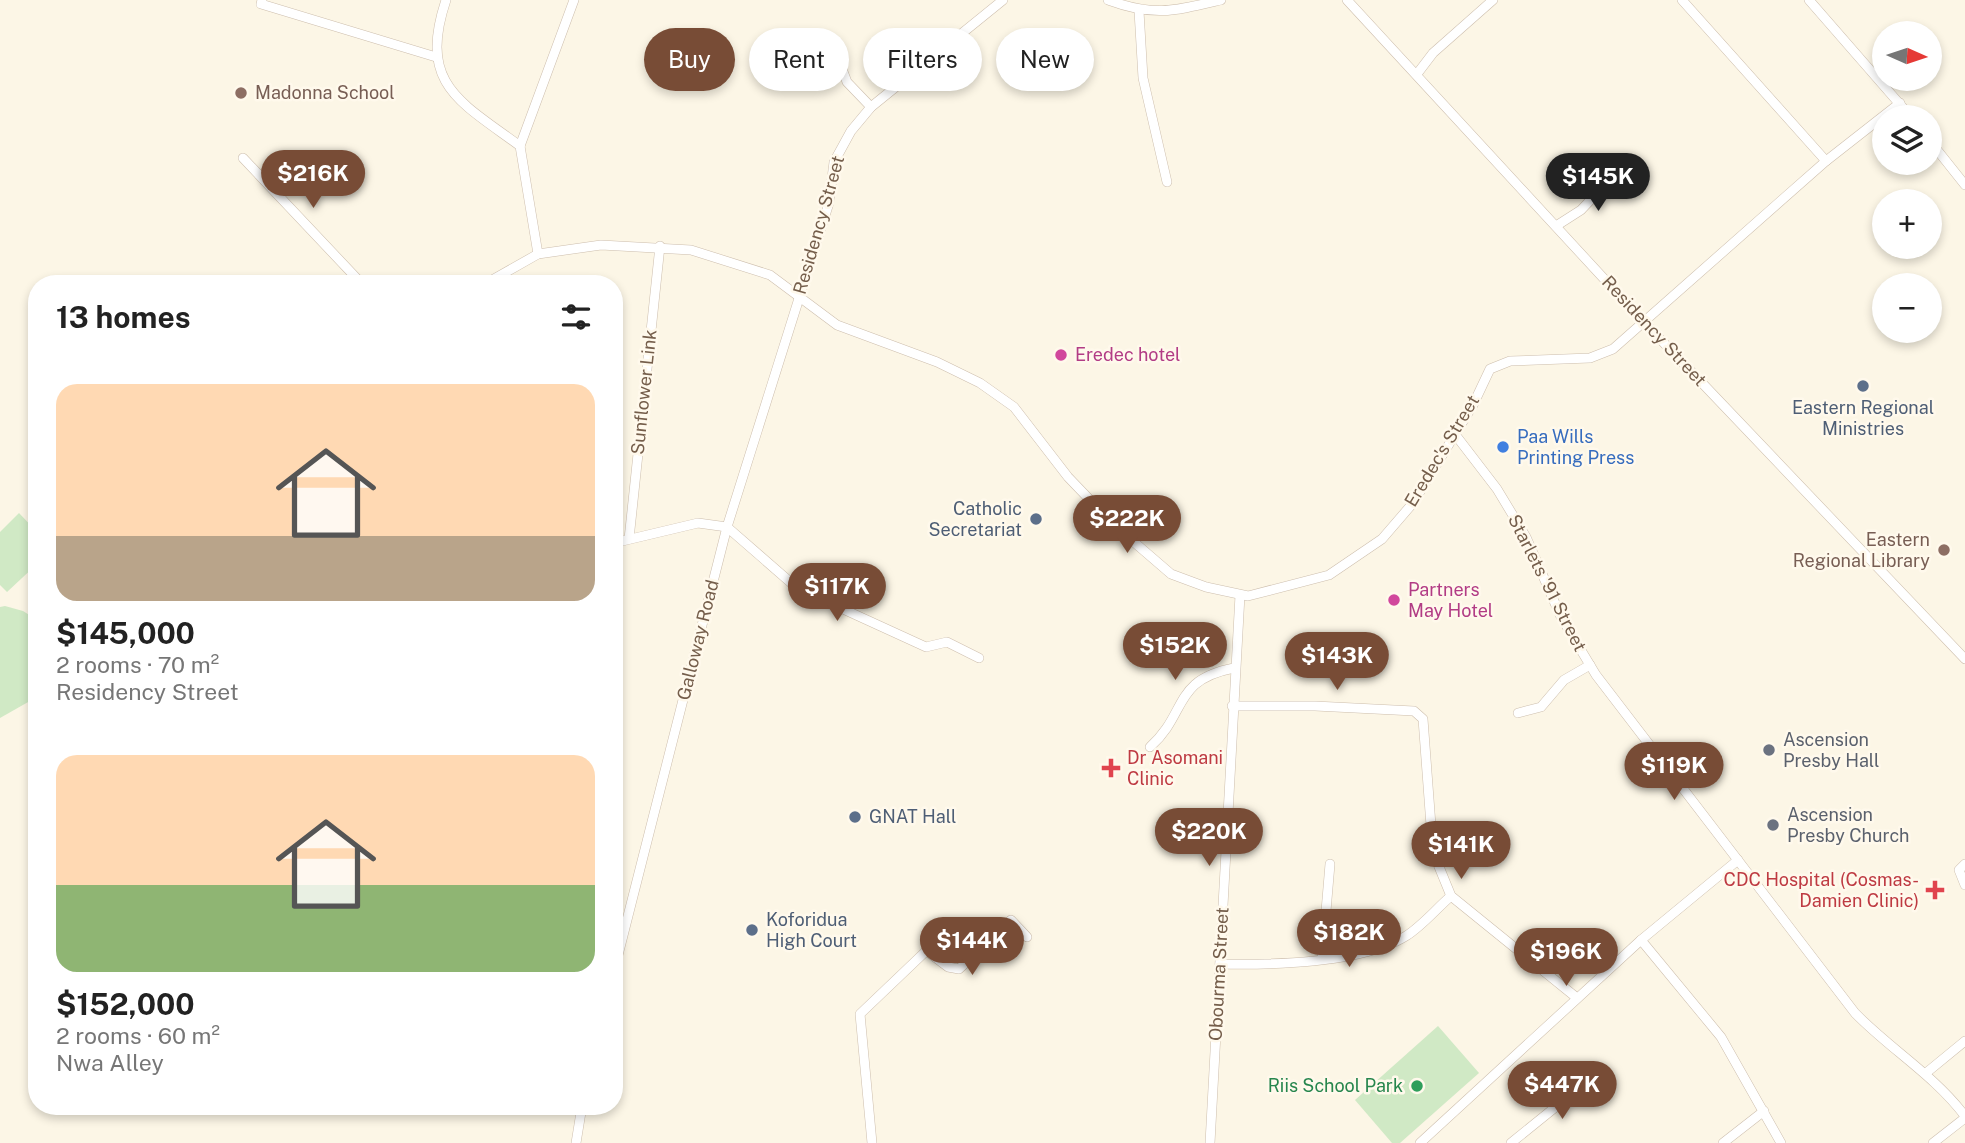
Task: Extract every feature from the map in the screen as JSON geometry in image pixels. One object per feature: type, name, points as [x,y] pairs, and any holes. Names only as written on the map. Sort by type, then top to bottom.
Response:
[{"type":"street","points":[[262,0],[261,4],[436,57]]},
{"type":"street","points":[[446,0],[440,17],[436,57],[443,81],[463,104],[520,146]]},
{"type":"street","points":[[501,275],[538,254],[520,146],[574,0]]},
{"type":"street","name":"Residency Street","points":[[793,312],[829,203],[834,162],[851,131],[871,107],[1003,0]]},
{"type":"street","points":[[1108,0],[1139,11],[1179,10],[1221,0]]},
{"type":"street","name":"Residency Street","points":[[1347,0],[1643,320],[1965,659]]},
{"type":"street","points":[[1417,74],[1433,53],[1493,0]]},
{"type":"street","points":[[1682,0],[1826,161]]},
{"type":"street","points":[[1809,0],[1900,103]]},
{"type":"street","points":[[1139,11],[1143,78],[1167,182]]},
{"type":"street","points":[[849,84],[871,107]]},
{"type":"street","name":"Eredec's Street","points":[[538,254],[601,245],[660,246],[691,250],[770,275],[837,325],[927,358],[980,383],[1014,407],[1068,477],[1113,524],[1171,574],[1248,596],[1329,575],[1382,539],[1413,503],[1473,405],[1485,375],[1497,364],[1524,359],[1590,358],[1628,338],[1643,320],[1826,161],[1900,103]]},
{"type":"street","points":[[1942,156],[1965,185]]},
{"type":"street","points":[[243,158],[354,275]]},
{"type":"street","points":[[1556,226],[1581,210],[1617,172]]},
{"type":"street","name":"Sunflower Link","points":[[629,539],[660,246]]},
{"type":"street","name":"Galloway Road","points":[[623,936],[727,527],[793,312]]},
{"type":"street","name":"Starlets '91 Street","points":[[1454,433],[1497,489],[1526,537],[1561,617],[1590,665],[1855,1013],[1887,1044],[1926,1073],[1965,1117]]},
{"type":"street","points":[[623,541],[698,523],[727,527],[804,591],[926,647],[947,642],[979,658]]},
{"type":"street","name":"Obourma Street","points":[[1210,1143],[1240,595]]},
{"type":"street","points":[[1518,713],[1541,707],[1564,680],[1590,665]]},
{"type":"street","points":[[1150,747],[1159,739],[1190,686],[1207,674],[1234,668]]},
{"type":"street","points":[[1232,706],[1315,706],[1414,711],[1420,715],[1423,719],[1433,852],[1451,896],[1577,998]]},
{"type":"street","points":[[1420,1143],[1641,940],[1738,860]]},
{"type":"street","points":[[1965,863],[1959,870],[1965,885]]},
{"type":"street","points":[[1322,958],[1330,864]]},
{"type":"street","points":[[1220,964],[1278,965],[1385,946],[1407,935],[1451,896]]},
{"type":"street","points":[[928,952],[948,967],[959,969],[1011,920],[1027,937]]},
{"type":"street","points":[[872,1143],[860,1014],[946,932]]},
{"type":"street","points":[[1641,940],[1721,1037],[1781,1143]]},
{"type":"street","points":[[1926,1073],[1965,1041]]},
{"type":"street","points":[[1511,1143],[1595,1075]]},
{"type":"street","points":[[1723,1143],[1764,1111]]},
{"type":"street","points":[[576,1143],[581,1115]]},
{"type":"street","points":[[1933,1143],[1965,1117]]},
{"type":"green space","points":[[19,513],[28,522],[28,572],[7,592],[0,585],[0,532]]},
{"type":"green space","points":[[5,606],[28,614],[28,702],[0,718],[0,607]]},
{"type":"green space","name":"Riis School Park","points":[[1438,1026],[1479,1073],[1400,1143],[1392,1143],[1355,1100]]},
{"type":"place","name":"Madonna School","points":[[241,93]]},
{"type":"place","name":"Eredec hotel","points":[[1061,355]]},
{"type":"place","name":"Eastern Regional Ministries","points":[[1863,386]]},
{"type":"place","name":"Paa Wills Printing Press","points":[[1503,447]]},
{"type":"place","name":"Catholic Secretariat","points":[[1036,519]]},
{"type":"place","name":"Eastern Regional Library","points":[[1944,550]]},
{"type":"place","name":"Partners May Hotel","points":[[1394,600]]},
{"type":"place","name":"Ascension Presby Hall","points":[[1769,750]]},
{"type":"place","name":"Dr Asomani Clinic","points":[[1111,768]]},
{"type":"place","name":"GNAT Hall","points":[[855,817]]},
{"type":"place","name":"Ascension Presby Church","points":[[1773,825]]},
{"type":"place","name":"CDC Hospital (Cosmas- Damien Clinic)","points":[[1935,890]]},
{"type":"place","name":"Koforidua High Court","points":[[752,930]]},
{"type":"place","name":"Riis School Park","points":[[1417,1086]]}]
